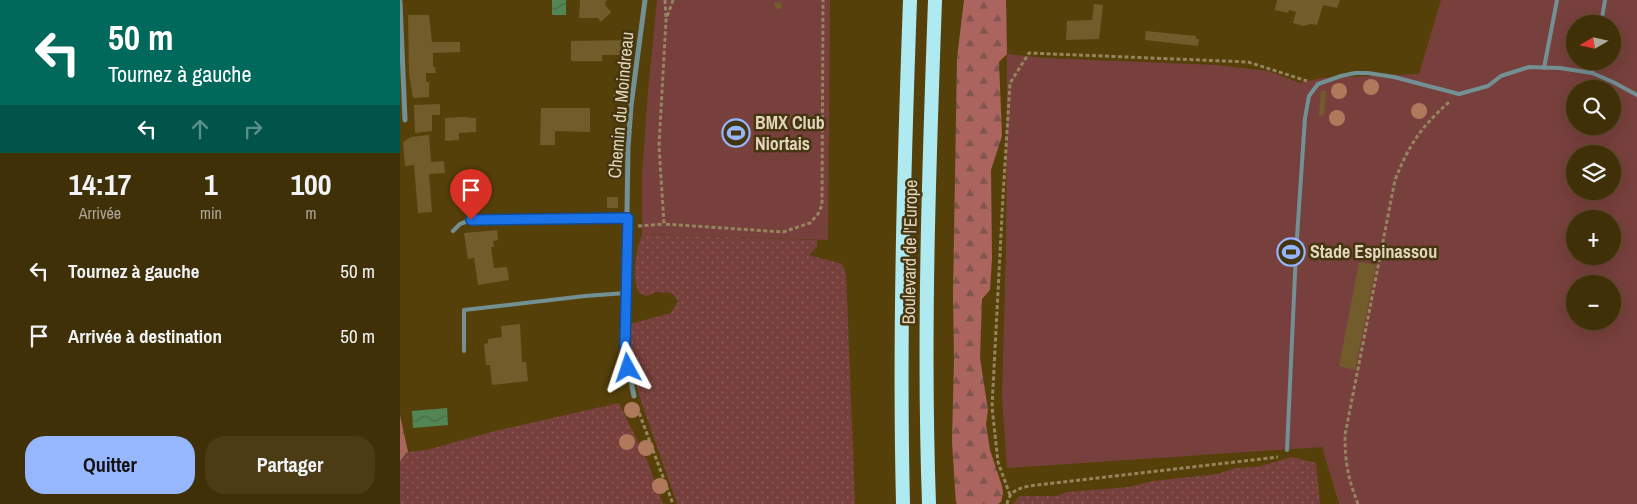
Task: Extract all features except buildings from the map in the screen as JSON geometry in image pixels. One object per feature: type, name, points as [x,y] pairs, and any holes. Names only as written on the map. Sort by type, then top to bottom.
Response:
[{"type":"highway","name":"Boulevard de l'Europe","points":[[903,504],[903,237],[910,0]]},
{"type":"highway","name":"Boulevard de l'Europe","points":[[929,504],[928,252],[936,0]]},
{"type":"street","name":"Chemin du Moindreau","points":[[634,396],[625,345],[628,147],[631,106],[645,0]]},
{"type":"street","points":[[400,2],[405,120]]},
{"type":"lane","points":[[1544,68],[1557,0]]},
{"type":"lane","points":[[1602,15],[1605,0]]},
{"type":"lane","points":[[1287,450],[1296,252],[1305,118],[1309,96],[1318,84],[1341,76],[1368,73],[1402,79],[1459,94],[1488,86],[1502,76],[1529,67],[1576,70],[1592,74],[1613,82],[1637,95]]},
{"type":"lane","points":[[1592,74],[1593,70]]},
{"type":"lane","points":[[453,231],[460,224],[471,220],[628,218]]},
{"type":"lane","points":[[464,351],[464,310],[626,293]]},
{"type":"path","points":[[664,224],[659,146],[666,20],[665,0]]},
{"type":"path","points":[[666,20],[673,0]]},
{"type":"path","points":[[628,227],[664,224],[783,232],[810,223],[818,214],[824,198],[823,0]]},
{"type":"path","points":[[1010,495],[998,462],[992,407],[1002,196],[1010,83],[1029,53],[1248,62],[1318,84]]},
{"type":"path","points":[[1358,504],[1350,484],[1345,460],[1345,435],[1395,180],[1413,141],[1422,129],[1459,94]]},
{"type":"path","points":[[634,396],[673,504]]},
{"type":"path","points":[[1007,504],[1010,495],[1016,489],[1029,486],[1279,457],[1287,450]]},
{"type":"shaded area","name":"BMX Club Niortais","points":[[657,0],[830,0],[828,240],[642,234],[642,174]]},
{"type":"shaded area","name":"Stade Espinassou","points":[[1441,0],[1637,0],[1637,504],[1339,504],[1322,447],[1007,468],[1002,398],[1006,248],[1007,54],[1046,58],[1216,65],[1269,71],[1300,83],[1321,78],[1419,74]]},
{"type":"shaded area","points":[[642,234],[817,240],[817,247],[809,255],[842,264],[846,273],[855,504],[677,504],[640,398],[631,363],[630,324],[671,313],[678,301],[672,293],[656,292],[647,296],[639,293],[635,272],[636,256]]},
{"type":"shaded area","points":[[619,403],[647,460],[663,504],[400,504],[400,461],[408,452],[426,450],[495,431]]},
{"type":"shaded area","points":[[1292,457],[1316,463],[1320,504],[1013,504],[1020,496],[1057,496],[1067,492],[1129,487],[1153,481],[1218,474],[1235,468],[1257,467]]},
{"type":"green space","points":[[964,0],[1006,0],[1007,54],[999,62],[1002,136],[991,170],[992,259],[990,290],[982,299],[980,358],[988,410],[986,424],[990,450],[1003,493],[1001,502],[998,504],[956,504],[952,442],[953,296],[957,58]]},
{"type":"green space","points":[[400,415],[408,452],[400,461]]},
{"type":"water","points":[[552,0],[566,0],[566,15],[552,15]]},
{"type":"water","points":[[447,408],[448,425],[413,428],[412,411]]},
{"type":"place","name":"BMX Club Niortais","points":[[736,133]]},
{"type":"place","name":"Stade Espinassou","points":[[1291,252]]},
{"type":"route","points":[[471,220],[628,218],[625,345],[628,368]]}]
